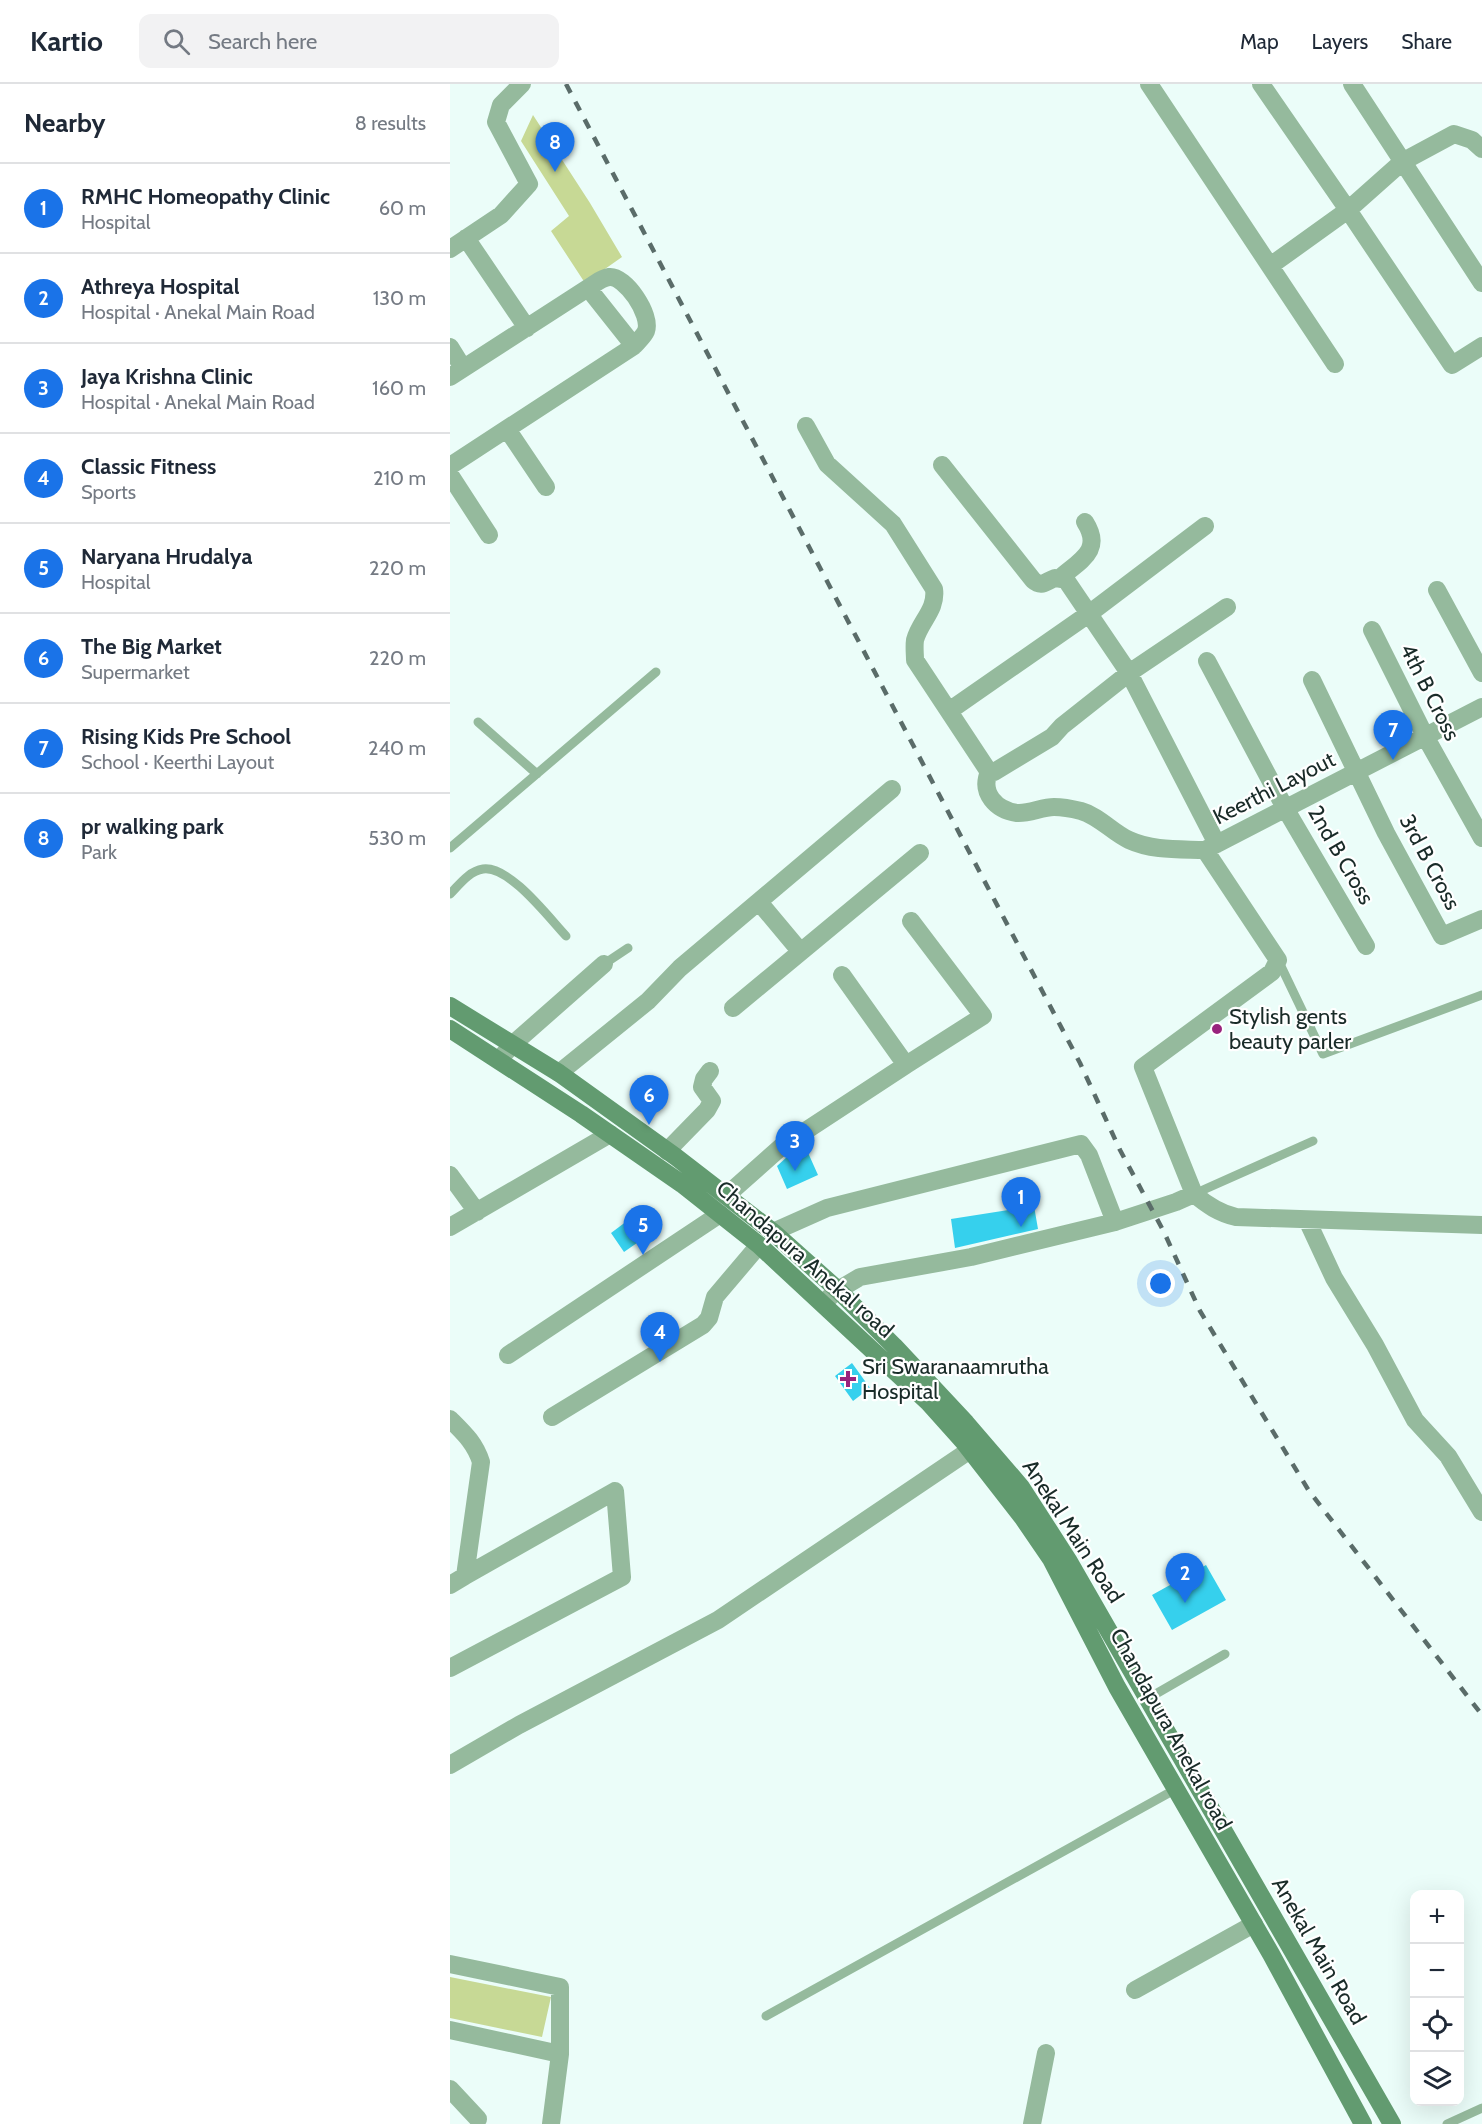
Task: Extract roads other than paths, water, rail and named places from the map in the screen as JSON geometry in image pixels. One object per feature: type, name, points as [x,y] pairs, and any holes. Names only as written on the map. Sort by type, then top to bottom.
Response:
[{"type":"main road","name":"Anekal Main Road","points":[[450,1006],[559,1073],[667,1151],[773,1232],[838,1290],[894,1346],[1021,1487],[1068,1560],[1392,2124]]},
{"type":"main road","name":"Chandapura Anekal road","points":[[450,1029],[682,1184],[759,1245],[929,1403],[970,1450],[1023,1518],[1051,1559],[1117,1687],[1254,1924],[1363,2124]]},
{"type":"street","points":[[450,249],[501,215],[529,184],[496,122],[501,105],[522,84]]},
{"type":"street","points":[[1149,84],[1335,364]]},
{"type":"street","points":[[1261,84],[1452,365],[1482,346]]},
{"type":"street","points":[[1352,84],[1482,283]]},
{"type":"street","points":[[1270,266],[1348,210],[1402,162],[1454,135],[1472,140],[1482,149]]},
{"type":"street","points":[[466,238],[527,328]]},
{"type":"street","points":[[450,347],[457,373],[600,279],[611,276],[621,279],[644,311],[648,322],[646,331],[634,346],[450,466]]},
{"type":"street","points":[[588,288],[634,346]]},
{"type":"street","points":[[806,426],[827,464],[893,524],[934,589],[935,598],[932,608],[915,639],[915,660],[989,772]]},
{"type":"street","points":[[507,429],[546,487]]},
{"type":"street","points":[[942,465],[1038,585],[1061,577],[1091,549],[1093,540],[1091,531],[1085,522]]},
{"type":"street","points":[[450,476],[489,535]]},
{"type":"street","points":[[949,711],[1090,613],[1205,526]]},
{"type":"street","points":[[989,772],[985,782],[990,798],[1001,808],[1019,813],[1053,807],[1075,809],[1085,812],[1128,839],[1157,849],[1211,847],[1129,673],[1090,613],[1066,580],[1061,577]]},
{"type":"street","points":[[1437,590],[1482,673]]},
{"type":"street","points":[[989,772],[994,772],[1052,737],[1062,726],[1129,673],[1227,607]]},
{"type":"street","name":"4th B Cross","points":[[1372,630],[1425,736],[1482,838]]},
{"type":"street","name":"2nd B Cross","points":[[1207,661],[1285,808],[1366,946]]},
{"type":"street","points":[[1312,680],[1356,773]]},
{"type":"street","name":"Keerthi Layout","points":[[1275,966],[1211,847],[1482,707]]},
{"type":"street","name":"3rd B Cross","points":[[1356,773],[1442,936],[1482,919]]},
{"type":"street","points":[[559,1073],[648,1001],[680,968],[892,789]]},
{"type":"street","points":[[733,1008],[920,853]]},
{"type":"street","points":[[759,902],[800,951]]},
{"type":"street","points":[[727,1196],[781,1147],[983,1016],[911,921]]},
{"type":"street","points":[[499,1060],[512,1045],[604,964]]},
{"type":"street","points":[[1275,966],[1143,1066],[1194,1194],[1208,1206],[1229,1216],[1482,1225]]},
{"type":"street","points":[[842,975],[906,1065]]},
{"type":"street","points":[[667,1151],[707,1110],[712,1101],[702,1087],[710,1071]]},
{"type":"street","points":[[450,1227],[610,1134]]},
{"type":"street","points":[[773,1232],[827,1208],[1082,1144],[1089,1155],[1115,1222]]},
{"type":"street","points":[[450,1176],[477,1212]]},
{"type":"street","points":[[823,1303],[838,1290],[860,1277],[971,1257],[1115,1222],[1194,1194]]},
{"type":"street","points":[[508,1355],[720,1214]]},
{"type":"street","points":[[1307,1220],[1334,1278],[1375,1345],[1415,1420],[1448,1456],[1482,1512]]},
{"type":"street","points":[[552,1417],[703,1325],[710,1318],[715,1297],[759,1245]]},
{"type":"street","points":[[450,1419],[470,1439],[482,1462],[454,1587]]},
{"type":"street","points":[[450,1765],[528,1720],[718,1620],[970,1450]]},
{"type":"street","points":[[450,1668],[622,1577],[615,1491],[454,1587]]},
{"type":"street","points":[[1135,1990],[1254,1924]]},
{"type":"street","points":[[450,1964],[560,1987],[560,2054],[551,2124]]},
{"type":"street","points":[[450,2030],[560,2054]]},
{"type":"street","points":[[1032,2124],[1046,2053]]},
{"type":"street","points":[[450,2089],[478,2119]]},
{"type":"lane","points":[[450,848],[656,672]]},
{"type":"lane","points":[[478,722],[537,774]]},
{"type":"lane","points":[[450,894],[475,872],[484,868],[493,870],[521,888],[566,936]]},
{"type":"lane","points":[[604,964],[628,948]]},
{"type":"lane","name":"Keerthi Layout","points":[[1275,966],[1323,1054],[1482,995]]},
{"type":"lane","points":[[1194,1194],[1313,1141]]},
{"type":"lane","points":[[1147,1699],[1225,1654]]},
{"type":"lane","points":[[766,2016],[1176,1790]]},
{"type":"lane","points":[[1448,2124],[1482,2108]]},
{"type":"railway","points":[[566,84],[1080,1063],[1120,1150],[1164,1232],[1200,1311],[1309,1491],[1482,1715]]},
{"type":"place","name":"pr walking park","points":[[555,172]]},
{"type":"place","name":"Rising Kids Pre School","points":[[1393,760]]},
{"type":"place","name":"Stylish gents beauty parler","points":[[1217,1029]]},
{"type":"place","name":"The Big Market","points":[[649,1125]]},
{"type":"place","name":"Jaya Krishna Clinic","points":[[795,1171]]},
{"type":"place","name":"RMHC Homeopathy Clinic","points":[[1021,1227]]},
{"type":"place","name":"Naryana Hrudalya","points":[[643,1255]]},
{"type":"place","name":"Classic Fitness","points":[[660,1362]]},
{"type":"place","name":"Sri Swaranaamrutha Hospital","points":[[848,1379]]},
{"type":"place","name":"Athreya Hospital","points":[[1185,1603]]}]
